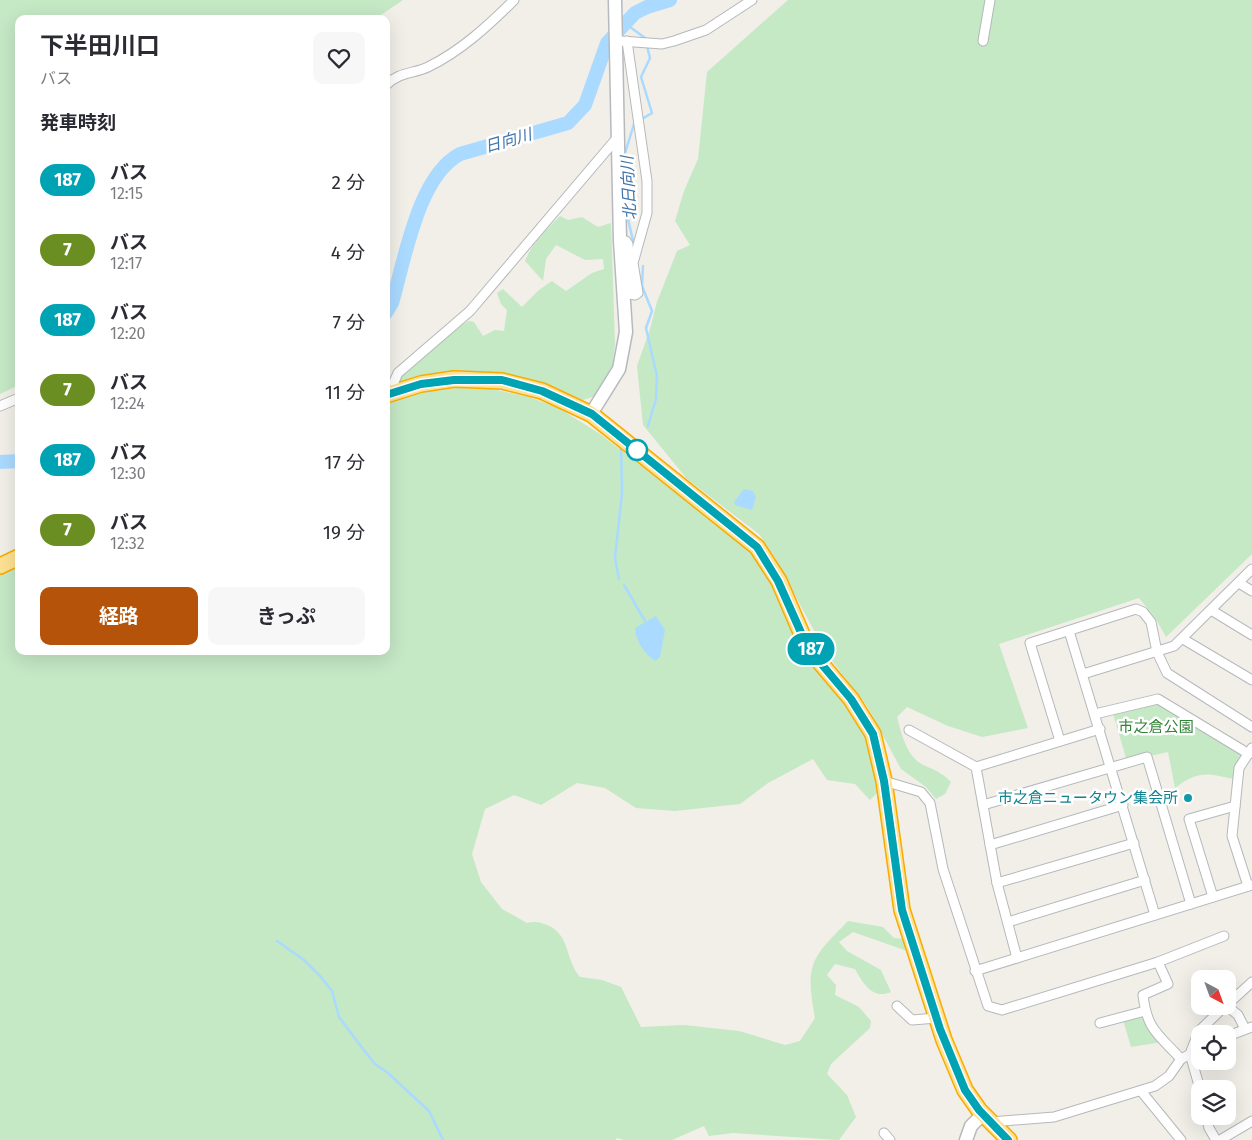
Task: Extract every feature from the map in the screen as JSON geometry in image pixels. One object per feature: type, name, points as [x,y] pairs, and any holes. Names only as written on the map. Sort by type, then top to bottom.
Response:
[{"type":"highway","points":[[391,393],[421,384],[454,380],[502,380],[542,391],[592,414],[757,547],[778,581],[803,637],[818,660],[865,718],[878,749],[902,910],[937,1018],[956,1072],[965,1090],[987,1118],[1008,1140]]},
{"type":"highway","points":[[0,566],[15,559]]},
{"type":"main road","points":[[592,414],[619,369],[624,351],[626,332],[620,241],[617,138],[622,41],[616,23],[615,0]]},
{"type":"main road","points":[[966,1140],[971,1126],[987,1118]]},
{"type":"street","points":[[390,83],[406,72],[427,68],[467,43],[514,0]]},
{"type":"street","points":[[620,241],[626,241],[628,244],[630,294],[634,295],[638,293],[633,263],[647,213],[647,181],[640,120],[622,41],[645,41],[662,44],[706,30],[752,0]]},
{"type":"street","points":[[983,41],[990,0]]},
{"type":"street","points":[[391,393],[398,373],[470,311],[617,138]]},
{"type":"street","points":[[0,406],[15,400]]},
{"type":"street","points":[[1083,674],[1174,646],[1252,569]]},
{"type":"street","points":[[1239,583],[1252,591]]},
{"type":"street","points":[[1060,740],[1030,643],[1136,609],[1143,612],[1151,622],[1158,652],[1167,674],[1252,727]]},
{"type":"street","points":[[1211,610],[1252,635]]},
{"type":"street","points":[[1069,631],[1155,915]]},
{"type":"street","points":[[1183,639],[1252,680]]},
{"type":"street","points":[[975,971],[1250,885],[1232,836],[1239,768],[1250,751],[1158,699],[1095,714]]},
{"type":"street","points":[[909,730],[976,767],[1100,729]]},
{"type":"street","points":[[984,805],[1111,766],[1147,757],[1191,904]]},
{"type":"street","points":[[976,767],[997,883],[1017,958]]},
{"type":"street","points":[[884,781],[922,792],[930,803],[943,869],[988,1006],[1002,1010],[1158,962],[1224,936]]},
{"type":"street","points":[[990,845],[1123,805]]},
{"type":"street","points":[[1214,897],[1189,818],[1234,806]]},
{"type":"street","points":[[997,883],[1134,843]]},
{"type":"street","points":[[1008,922],[1145,880]]},
{"type":"street","points":[[1158,962],[1168,984],[1143,995],[1145,1011],[1152,1028],[1181,1059]]},
{"type":"street","points":[[1236,997],[1252,982]]},
{"type":"street","points":[[897,1006],[912,1020],[937,1018]]},
{"type":"street","points":[[1100,1023],[1145,1011]]},
{"type":"street","points":[[1236,1013],[1248,1028],[1236,1033]]},
{"type":"street","points":[[1197,1080],[1190,1054],[1199,1031],[1217,1015]]},
{"type":"street","points":[[987,1118],[1054,1117],[1156,1086],[1169,1076],[1181,1059],[1190,1054]]},
{"type":"street","points":[[1141,1090],[1182,1140]]},
{"type":"street","points":[[1208,1125],[1218,1140],[1252,1121]]},
{"type":"green space","points":[[0,0],[403,0],[381,15],[15,15],[15,387],[0,394]]},
{"type":"green space","points":[[788,0],[1252,0],[1252,554],[1166,637],[1156,619],[1139,598],[999,644],[1028,728],[982,737],[948,726],[907,707],[897,717],[902,736],[911,754],[920,763],[939,772],[951,782],[945,794],[936,799],[926,787],[901,769],[867,706],[826,653],[774,556],[759,534],[687,479],[643,425],[637,366],[657,302],[677,251],[690,245],[675,221],[684,191],[698,159],[707,72]]},
{"type":"green space","points":[[560,216],[568,220],[582,217],[598,227],[611,223],[615,344],[612,369],[596,396],[579,401],[542,387],[402,383],[399,380],[422,355],[440,340],[469,321],[474,322],[483,336],[495,330],[504,331],[507,310],[501,304],[497,293],[503,289],[522,307],[539,290],[552,281],[566,291],[592,273],[604,269],[603,259],[585,260],[556,245],[546,259],[543,281],[525,261],[535,243]]},
{"type":"green space","points":[[458,388],[492,389],[529,397],[557,407],[600,434],[744,545],[762,566],[806,656],[833,687],[856,719],[870,748],[878,792],[870,800],[855,784],[827,780],[813,759],[768,783],[740,804],[675,811],[636,808],[605,788],[577,783],[541,805],[514,795],[485,809],[472,854],[481,882],[502,909],[527,923],[540,923],[555,929],[564,941],[571,962],[580,977],[602,980],[621,987],[641,1027],[684,1025],[739,1031],[785,1045],[800,1041],[815,1018],[811,985],[811,973],[814,963],[826,944],[848,921],[883,927],[894,938],[906,939],[910,952],[853,932],[839,942],[847,951],[881,970],[891,992],[878,994],[873,992],[865,985],[855,969],[835,964],[827,975],[836,985],[835,995],[859,1007],[871,1021],[870,1028],[831,1064],[827,1074],[847,1095],[856,1117],[839,1140],[733,1133],[709,1136],[704,1126],[672,1140],[624,1140],[617,1138],[615,1140],[0,1140],[0,574],[15,567],[15,655],[390,655],[390,403],[429,391]]},
{"type":"green space","name":"市之倉公園","points":[[1158,699],[1249,754],[1238,780],[1205,775],[1191,778],[1175,788],[1168,752],[1150,756],[1148,752],[1126,758],[1112,710]]},
{"type":"green space","points":[[1142,1014],[1162,1042],[1131,1047],[1123,1020]]},
{"type":"water","points":[[744,489],[753,491],[756,497],[752,510],[735,505],[734,502]]},
{"type":"water","points":[[656,616],[665,630],[660,657],[655,661],[641,647],[635,628]]},
{"type":"waterway","name":"日向川","points":[[390,306],[408,242],[423,199],[433,180],[446,165],[460,154],[568,123],[585,105],[607,43],[635,13],[670,0]]},
{"type":"waterway","name":"北日向川","points":[[626,24],[645,38],[650,58],[641,77],[652,113],[642,119]]},
{"type":"waterway","name":"北日向川","points":[[634,245],[628,219],[625,153],[634,124],[637,122]]},
{"type":"waterway","name":"北日向川","points":[[643,266],[642,286],[652,311],[646,328],[657,376],[656,399],[648,426]]},
{"type":"waterway","name":"北日向川","points":[[619,579],[615,558],[622,493],[621,448]]},
{"type":"waterway","name":"日向川","points":[[0,462],[15,461]]},
{"type":"waterway","name":"北日向川","points":[[624,585],[645,621]]},
{"type":"waterway","points":[[277,941],[304,960],[321,977],[332,991],[339,1017],[375,1064],[388,1073],[429,1111],[443,1140]]},
{"type":"bus line","name":"187","points":[[390,393],[421,384],[454,380],[502,380],[542,391],[592,414],[757,547],[769,563],[803,637],[818,660],[865,718],[873,734],[884,781],[902,910],[910,939],[956,1072],[965,1090],[979,1110],[1008,1140]]},
{"type":"place","name":"市之倉ニュータウン集会所","points":[[1188,798]]}]
